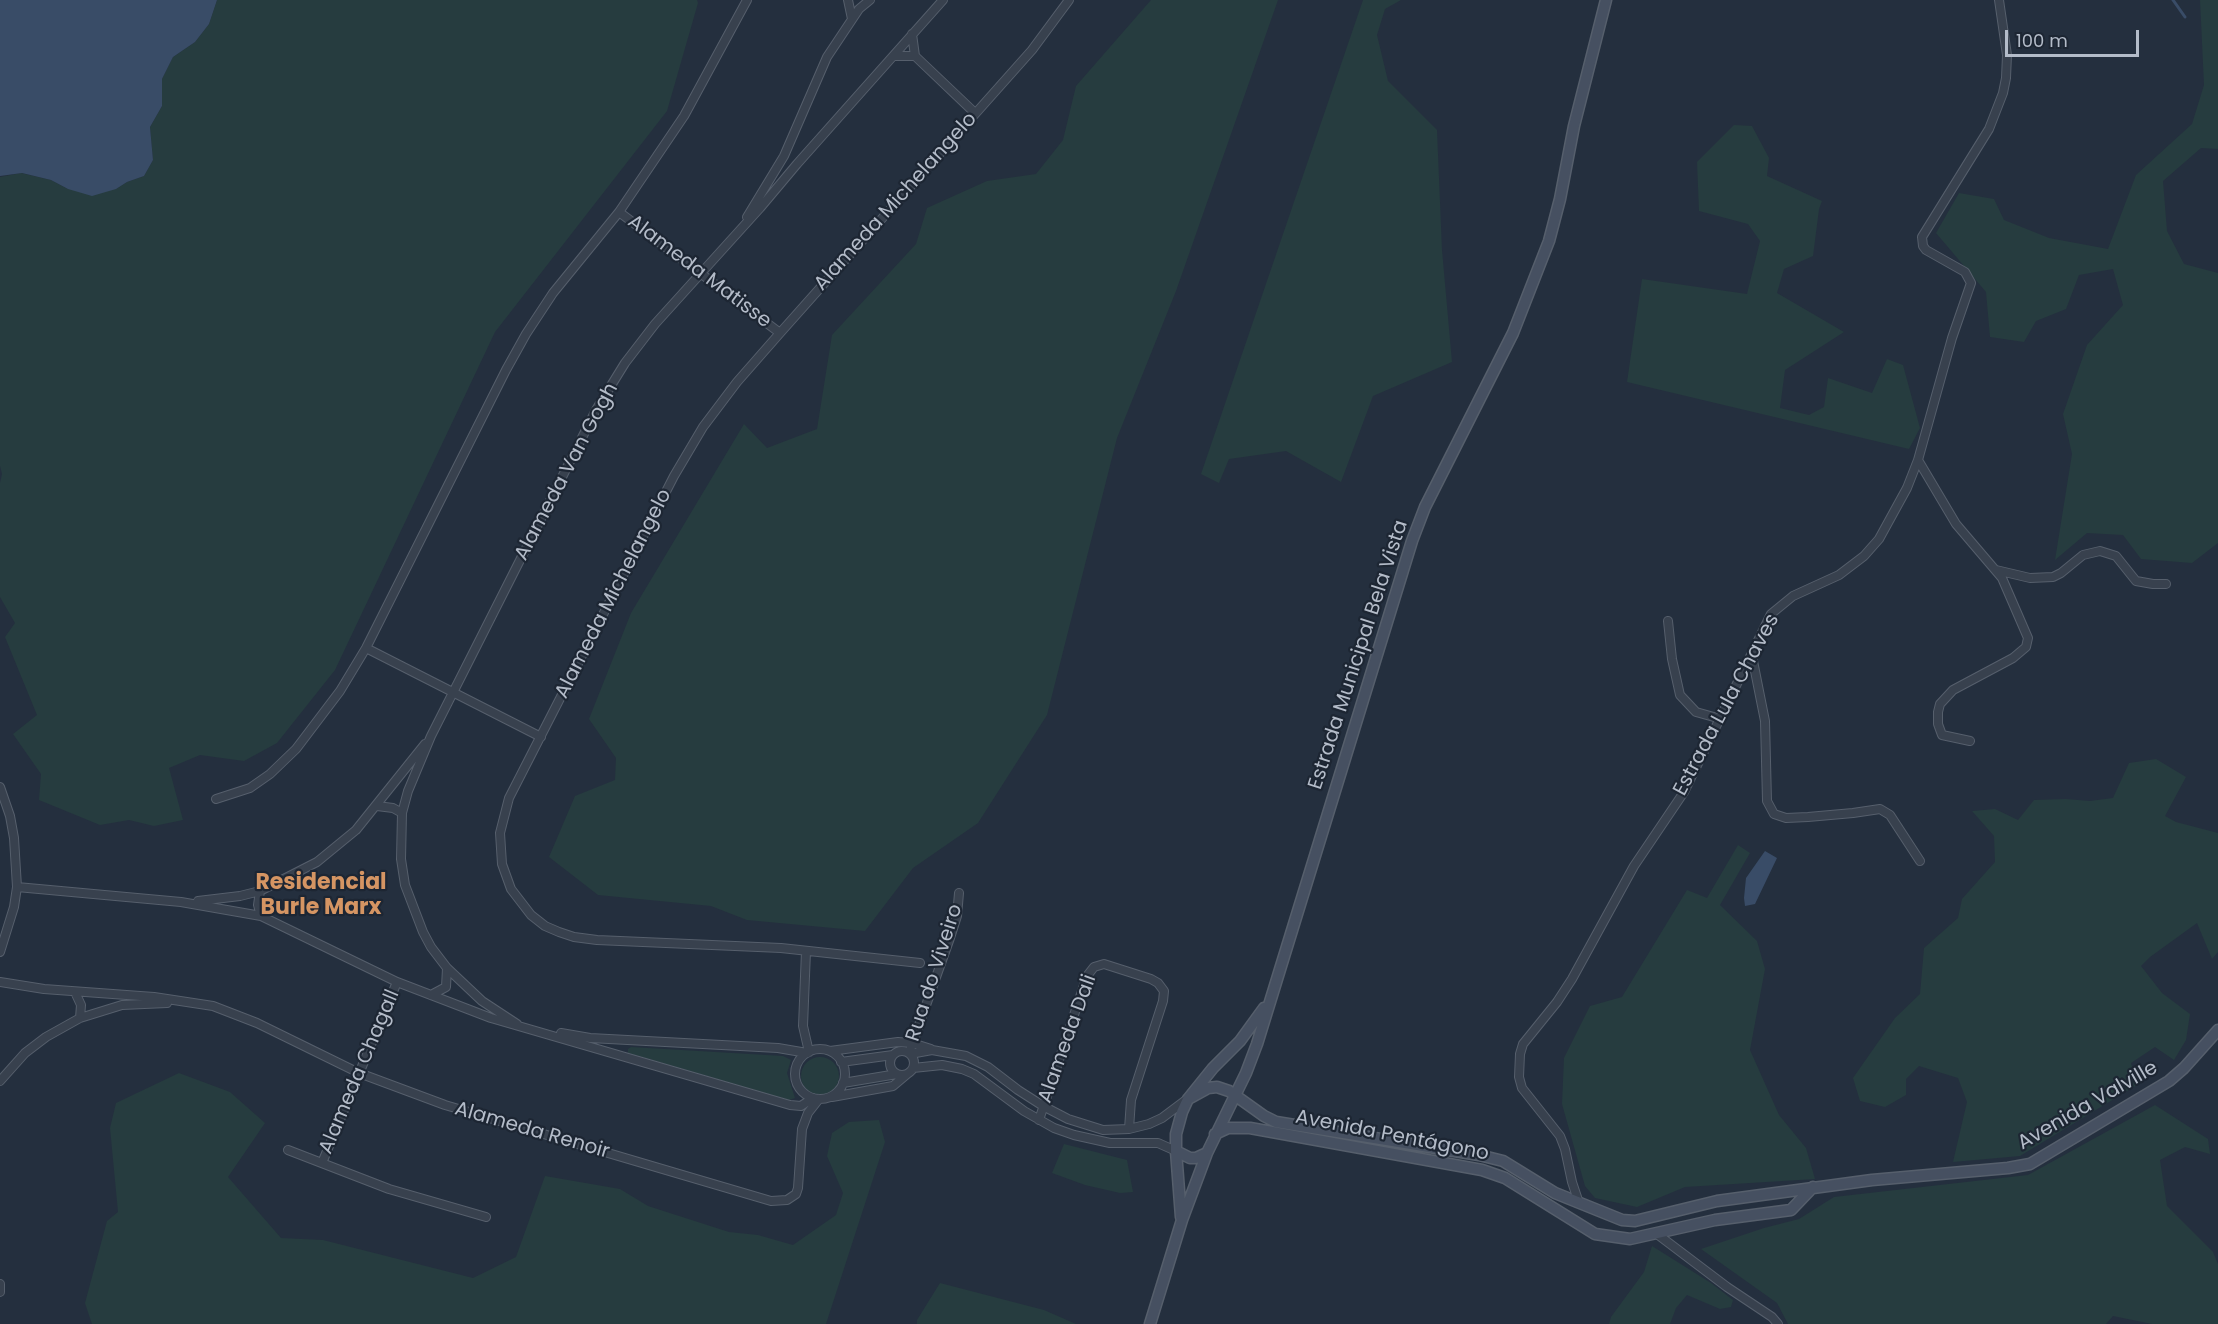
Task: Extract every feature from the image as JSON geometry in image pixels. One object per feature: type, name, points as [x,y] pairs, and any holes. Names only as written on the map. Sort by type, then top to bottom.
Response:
[{"type":"main road","name":"Estrada Municipal Bela Vista","points":[[1150,1324],[1182,1220],[1207,1153],[1251,1060],[1412,541],[1434,488],[1513,333],[1549,241],[1560,199],[1574,126],[1606,0]]},
{"type":"main road","points":[[1182,1220],[1176,1151],[1178,1123],[1188,1099],[1213,1068],[1240,1041],[1272,995]]},
{"type":"main road","name":"Avenida Valville","points":[[1622,1221],[1635,1221],[1717,1201],[1814,1187],[2030,1164],[2169,1081],[2184,1068],[2218,1030]]},
{"type":"main road","points":[[1188,1099],[1213,1086],[1223,1088],[1235,1095]]},
{"type":"main road","name":"Avenida Pentágono","points":[[1235,1095],[1276,1122],[1479,1155],[1503,1161],[1555,1193],[1622,1221]]},
{"type":"main road","name":"Avenida Pentágono","points":[[1215,1134],[1228,1128],[1250,1128],[1482,1170],[1505,1178],[1595,1234],[1618,1238]]},
{"type":"main road","points":[[1176,1151],[1190,1158],[1207,1153]]},
{"type":"main road","points":[[1622,1221],[1617,1223],[1614,1229],[1615,1235],[1618,1238],[1635,1239],[1696,1224],[1791,1210],[1814,1187]]},
{"type":"main road","points":[[1749,1216],[1760,1210],[1763,1203],[1759,1195]]},
{"type":"main road","points":[[1635,1221],[1639,1231],[1635,1239]]},
{"type":"street","points":[[216,799],[250,788],[270,774],[296,749],[340,691],[366,648],[526,334],[553,293],[619,212],[695,97],[747,0]]},
{"type":"street","points":[[848,0],[852,19]]},
{"type":"street","name":"Alameda Van Gogh","points":[[738,232],[784,156],[827,57],[852,19],[870,0]]},
{"type":"street","name":"Alameda Van Gogh","points":[[431,736],[610,386],[648,332],[943,0]]},
{"type":"street","name":"Alameda Michelangelo","points":[[920,963],[806,951],[574,937],[545,926],[520,903],[507,880],[500,850],[500,833],[509,798],[690,448],[717,408],[780,333],[1032,50],[1069,0]]},
{"type":"street","name":"Estrada Lula Chaves","points":[[1579,1203],[1572,1182],[1569,1159],[1560,1136],[1522,1088],[1518,1065],[1523,1044],[1557,1002],[1572,979],[1634,866],[1684,792],[1767,621],[1777,608],[1794,596],[1852,567],[1879,539],[1907,488],[1918,460],[1952,338],[1971,283],[1965,273],[1926,250],[1923,246],[1923,237],[1989,129],[2003,93],[2007,64],[1999,0]]},
{"type":"street","points":[[912,34],[915,56],[975,113]]},
{"type":"street","points":[[894,56],[915,56]]},
{"type":"street","points":[[784,156],[797,164]]},
{"type":"street","name":"Alameda Matisse","points":[[619,212],[780,333]]},
{"type":"street","points":[[1918,460],[1956,524],[2006,584],[2023,623],[2028,644],[2013,658],[1953,690],[1940,704],[1938,724],[1942,735],[1970,741]]},
{"type":"street","points":[[1996,570],[2030,578],[2053,577],[2083,555],[2100,551],[2116,556],[2136,581],[2166,584]]},
{"type":"street","points":[[1668,621],[1672,658],[1680,695],[1696,712],[1720,719]]},
{"type":"street","points":[[366,648],[541,737]]},
{"type":"street","points":[[1752,656],[1765,721],[1767,801],[1774,813],[1786,818],[1808,817],[1880,808],[1890,815],[1920,861]]},
{"type":"street","points":[[181,902],[220,899],[260,891],[317,862],[356,830],[431,736]]},
{"type":"street","points":[[431,736],[408,791],[402,813],[401,860],[405,885],[423,932],[447,968],[482,1001],[517,1024]]},
{"type":"street","points":[[0,787],[10,816],[14,838],[17,887],[12,916],[0,952]]},
{"type":"street","points":[[377,806],[393,808],[402,813]]},
{"type":"street","points":[[17,887],[181,902],[261,916],[397,982],[471,1011],[794,1106],[801,1106],[834,1095],[843,1083],[844,1068],[830,1051]]},
{"type":"street","points":[[260,891],[258,905],[261,916]]},
{"type":"street","name":"Rua do Viveiro","points":[[910,1053],[953,927],[959,906],[959,893]]},
{"type":"street","points":[[806,951],[803,1026],[808,1053]]},
{"type":"street","name":"Alameda Dali","points":[[1039,1120],[1087,976],[1094,967],[1104,964],[1151,979],[1162,988],[1164,995],[1131,1100],[1129,1129]]},
{"type":"street","points":[[431,995],[446,987],[447,968]]},
{"type":"street","points":[[0,982],[180,1002]]},
{"type":"street","name":"Alameda Chagall","points":[[322,1163],[397,982]]},
{"type":"street","points":[[75,992],[80,1001],[80,1018]]},
{"type":"street","points":[[0,1081],[24,1053],[46,1037],[80,1018],[122,1005],[180,1002]]},
{"type":"street","name":"Alameda Renoir","points":[[180,1002],[213,1006],[230,1011],[359,1073],[446,1106],[771,1201],[787,1200],[796,1194],[802,1129],[808,1113],[820,1098]]},
{"type":"street","points":[[539,1030],[591,1038],[778,1048],[808,1053]]},
{"type":"street","points":[[623,1056],[622,1046],[627,1040]]},
{"type":"street","points":[[910,1053],[914,1059],[913,1069],[893,1086],[820,1098],[805,1094],[796,1082],[796,1067],[808,1053],[818,1049],[830,1051],[886,1042],[912,1043],[978,1061],[1043,1106],[1087,1126],[1103,1130],[1129,1129],[1162,1118],[1188,1099]]},
{"type":"street","points":[[841,1062],[893,1055],[902,1051],[910,1053],[932,1050]]},
{"type":"street","points":[[893,1055],[890,1066],[897,1074]]},
{"type":"street","points":[[843,1083],[897,1074],[905,1075],[913,1069],[942,1065],[962,1069],[974,1074],[1054,1128],[1092,1140],[1124,1144],[1151,1143],[1176,1151]]},
{"type":"street","points":[[288,1150],[389,1190],[486,1217]]},
{"type":"street","points":[[1555,1193],[1567,1190],[1572,1182]]},
{"type":"street","points":[[1657,1234],[1727,1287],[1772,1317],[1778,1324]]},
{"type":"street","points":[[0,1284],[0,1292]]},
{"type":"green space","points":[[217,0],[697,0],[698,3],[667,111],[495,332],[335,670],[277,743],[244,761],[200,755],[169,768],[183,820],[154,826],[129,820],[100,825],[39,800],[41,774],[13,734],[37,715],[5,637],[15,623],[0,597],[0,483],[2,474],[0,466],[0,177],[21,173],[51,180],[68,189],[116,189],[144,176],[153,160],[150,127],[162,106],[162,79],[173,57],[195,42],[209,24]]},
{"type":"green space","points":[[1151,0],[1278,0],[1176,291],[1117,438],[1047,715],[978,823],[913,868],[865,931],[747,920],[711,906],[598,895],[549,857],[575,796],[615,780],[616,758],[589,719],[631,613],[744,424],[767,448],[817,429],[832,335],[916,244],[927,208],[987,181],[1036,174],[1063,140],[1076,86]]},
{"type":"green space","points":[[1363,0],[1401,0],[1385,9],[1377,35],[1388,81],[1437,130],[1442,250],[1452,362],[1373,396],[1341,482],[1286,451],[1229,459],[1219,483],[1201,474]]},
{"type":"green space","points":[[2200,0],[2218,0],[2218,149],[2201,148],[2163,181],[2167,231],[2184,264],[2218,273],[2218,543],[2192,563],[2141,559],[2123,535],[2087,533],[2055,560],[2072,454],[2063,414],[2087,345],[2123,305],[2113,269],[2079,275],[2066,309],[2036,321],[2024,342],[1990,337],[1986,292],[1936,233],[1959,193],[1994,199],[2004,220],[2049,238],[2108,249],[2136,175],[2192,124],[2204,85]]},
{"type":"green space","points":[[1734,125],[1752,126],[1769,158],[1767,176],[1822,201],[1813,256],[1784,269],[1777,293],[1844,332],[1785,370],[1780,408],[1809,415],[1824,407],[1828,378],[1872,393],[1887,359],[1903,365],[1920,428],[1909,449],[1627,382],[1642,279],[1747,294],[1760,241],[1748,224],[1699,211],[1697,162]]},
{"type":"green space","points":[[2156,759],[2186,777],[2165,816],[2176,822],[2218,833],[2218,952],[2212,959],[2197,923],[2141,966],[2162,993],[2190,1014],[2186,1040],[2174,1060],[2155,1047],[2131,1063],[2137,1085],[2020,1156],[1953,1162],[1967,1102],[1958,1078],[1919,1066],[1906,1079],[1906,1095],[1885,1107],[1860,1101],[1853,1078],[1895,1018],[1920,994],[1924,948],[1958,918],[1962,899],[1995,862],[1994,836],[1972,811],[1995,809],[2018,820],[2034,800],[2090,801],[2113,798],[2129,763]]},
{"type":"green space","points":[[1738,845],[1750,853],[1720,905],[1757,941],[1765,969],[1750,1050],[1779,1115],[1806,1148],[1815,1179],[1685,1187],[1637,1207],[1595,1198],[1585,1186],[1562,1104],[1564,1058],[1590,1006],[1622,997],[1687,890],[1707,898]]},
{"type":"green space","points":[[631,1047],[783,1056],[791,1060],[787,1073],[795,1098],[789,1100],[628,1053]]},
{"type":"green space","points":[[820,1057],[833,1063],[839,1076],[833,1089],[820,1095],[807,1089],[801,1076],[807,1063]]},
{"type":"green space","points":[[179,1073],[230,1092],[265,1123],[228,1177],[281,1238],[323,1240],[473,1278],[516,1257],[545,1176],[620,1189],[648,1206],[729,1232],[758,1235],[793,1245],[836,1215],[843,1193],[827,1156],[832,1133],[849,1122],[879,1120],[885,1142],[826,1324],[92,1324],[85,1303],[107,1221],[118,1212],[110,1128],[116,1103]]},
{"type":"green space","points":[[2155,1105],[2208,1139],[2210,1154],[2185,1147],[2160,1160],[2167,1206],[2213,1252],[2218,1264],[2218,1324],[2152,1324],[2113,1316],[2106,1324],[1788,1324],[1777,1303],[1701,1249],[1799,1219],[1834,1197],[2028,1175]]},
{"type":"green space","points":[[1064,1144],[1127,1160],[1133,1192],[1120,1193],[1085,1185],[1052,1173]]},
{"type":"green space","points":[[1652,1246],[1711,1283],[1733,1300],[1731,1307],[1720,1309],[1687,1295],[1676,1308],[1670,1324],[1609,1324],[1611,1317],[1644,1272]]},
{"type":"green space","points":[[940,1283],[1044,1310],[1076,1324],[917,1324],[917,1320]]},
{"type":"water","points":[[0,0],[217,0],[209,24],[195,42],[173,57],[162,79],[162,106],[150,127],[153,160],[144,176],[116,189],[92,196],[68,189],[51,180],[22,173],[0,176]]},
{"type":"water","points":[[1765,851],[1777,858],[1755,904],[1745,906],[1746,878]]},
{"type":"waterway","points":[[2173,0],[2185,17]]},
{"type":"district","name":"Residencial Burle Marx","points":[[321,896]]}]
